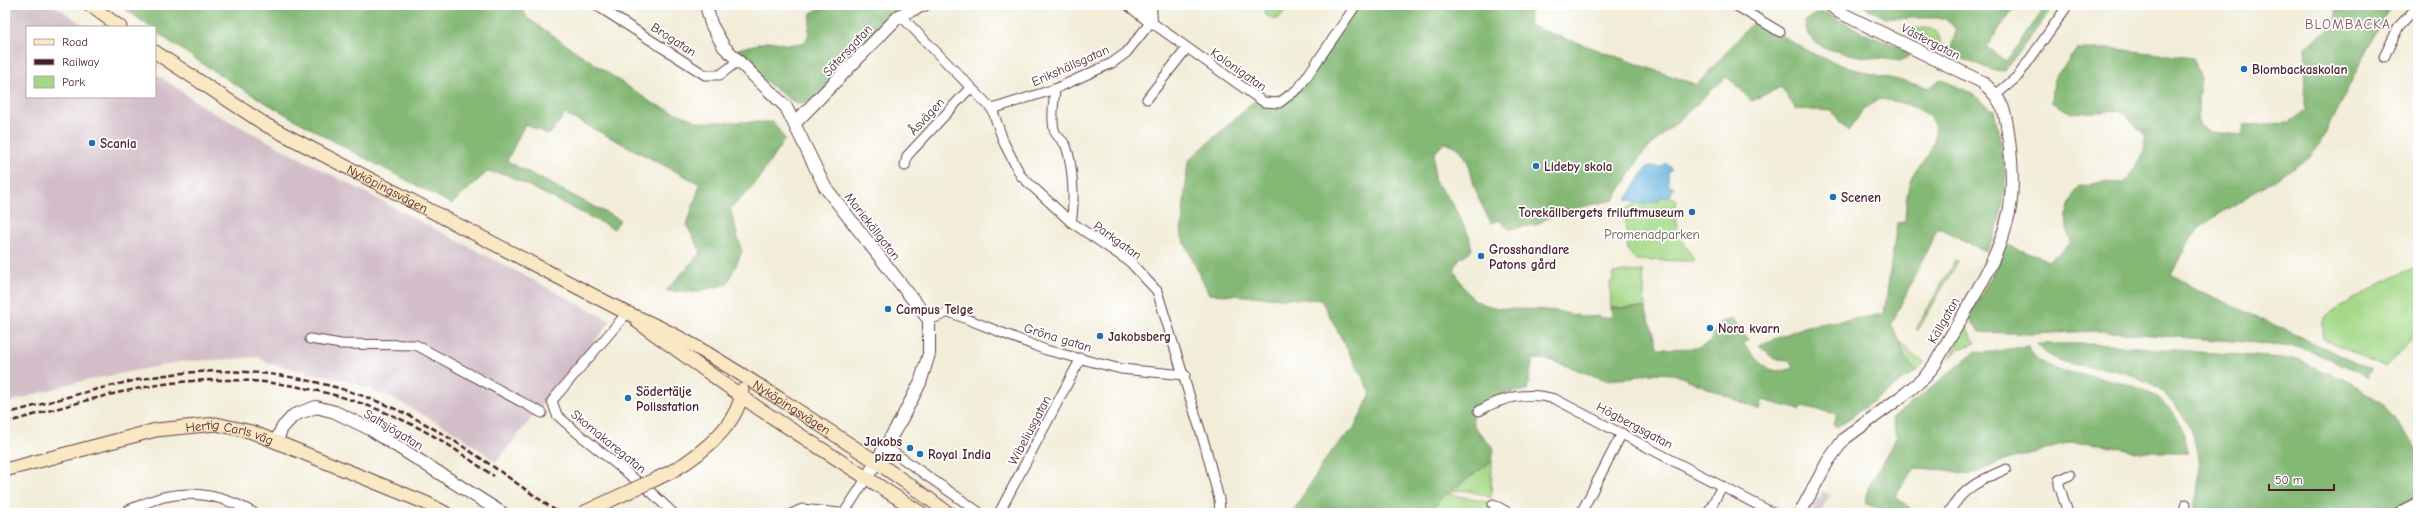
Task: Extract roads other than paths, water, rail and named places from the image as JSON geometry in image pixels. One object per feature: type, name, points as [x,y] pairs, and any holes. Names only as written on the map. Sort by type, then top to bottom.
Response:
[{"type":"main road","points":[[90,5],[119,26]]},
{"type":"main road","name":"Nyköpingsvägen","points":[[156,53],[266,125],[627,313],[655,324],[738,372],[877,461],[948,513]]},
{"type":"main road","name":"Nyköpingsvägen","points":[[627,313],[657,337],[758,408],[866,479],[921,513]]},
{"type":"main road","points":[[583,513],[656,479],[707,446],[731,420],[736,412],[741,396],[738,372]]},
{"type":"main road","points":[[682,463],[741,396],[760,393],[772,394]]},
{"type":"main road","points":[[731,420],[758,408]]},
{"type":"main road","name":"Hertig Carls väg","points":[[5,470],[156,430],[216,424],[252,432],[426,503],[445,513]]},
{"type":"street","name":"Brogatan","points":[[596,5],[705,75],[720,75],[738,61]]},
{"type":"street","name":"Mariekällgatan","points":[[706,5],[711,24],[724,47],[786,107],[825,187],[929,320]]},
{"type":"street","name":"Sätersgatan","points":[[795,123],[900,15],[924,5]]},
{"type":"street","points":[[1130,5],[1151,22]]},
{"type":"street","points":[[1150,5],[1151,22]]},
{"type":"street","name":"Kolonigatan","points":[[1151,22],[1264,102],[1279,103],[1300,88],[1356,5]]},
{"type":"street","points":[[1735,5],[1780,32]]},
{"type":"street","name":"Västergatan","points":[[1830,5],[1839,12],[1982,82],[1997,94]]},
{"type":"street","points":[[1997,94],[2019,74],[2068,5]]},
{"type":"street","points":[[2384,57],[2399,26],[2418,6]]},
{"type":"street","name":"Parkgatan","points":[[900,15],[992,110],[1004,143],[1021,176],[1070,222],[1130,262],[1157,291],[1185,375],[1219,500],[1220,513]]},
{"type":"street","name":"Erikshällsgatan","points":[[992,110],[1055,89],[1119,58],[1151,22]]},
{"type":"street","points":[[1147,99],[1187,48]]},
{"type":"street","name":"Åsvägen","points":[[905,166],[907,156],[971,87]]},
{"type":"street","points":[[1055,89],[1053,119],[1054,131],[1065,145],[1070,161],[1073,210],[1070,222]]},
{"type":"street","name":"Källgatan","points":[[1800,513],[1828,461],[1844,439],[1905,394],[1932,368],[1990,263],[2009,213],[2012,185],[2012,166],[2006,119],[1997,94]]},
{"type":"street","name":"Gröna gatan","points":[[929,320],[949,312],[1046,350],[1122,369],[1185,375]]},
{"type":"street","name":"Skomakaregatan","points":[[627,313],[552,401],[557,415],[652,493],[673,513]]},
{"type":"street","points":[[844,513],[886,446],[920,383],[929,354],[929,320]]},
{"type":"street","points":[[310,338],[342,344],[416,345],[542,413]]},
{"type":"street","name":"Wibeliusgatan","points":[[999,513],[1081,358]]},
{"type":"street","name":"Högbergsgatan","points":[[1479,411],[1492,403],[1511,397],[1547,397],[1562,402],[1773,513]]},
{"type":"street","name":"Saltsjögatan","points":[[276,442],[282,428],[294,415],[316,407],[335,412],[370,429],[502,513]]},
{"type":"street","points":[[1581,513],[1622,434]]},
{"type":"street","points":[[886,446],[980,513]]},
{"type":"street","points":[[1949,513],[1958,498],[1970,486],[2006,469]]},
{"type":"street","points":[[2068,513],[2059,485],[2059,480],[2070,475]]},
{"type":"street","points":[[1708,513],[1722,486]]},
{"type":"street","points":[[124,513],[156,498],[186,492],[213,496],[238,504],[254,513]]},
{"type":"street","points":[[1493,504],[1509,513]]},
{"type":"street","points":[[2400,513],[2418,504]]},
{"type":"street","points":[[793,513],[802,509],[839,513]]},
{"type":"water","points":[[1666,163],[1672,169],[1668,172],[1668,184],[1674,187],[1668,198],[1661,196],[1659,201],[1642,204],[1626,200],[1647,167],[1661,167]]},
{"type":"railway","points":[[5,414],[105,387],[166,375],[231,371],[264,373],[296,378],[358,394],[389,406],[418,420],[472,452],[559,513]]},
{"type":"railway","points":[[5,423],[93,399],[146,387],[182,382],[219,380],[255,381],[327,393],[362,403],[428,433],[494,476]]},
{"type":"place","name":"Blombackaskolan","points":[[2244,69]]},
{"type":"place","name":"Scania","points":[[92,143]]},
{"type":"place","name":"Lideby skola","points":[[1536,166]]},
{"type":"place","name":"Scenen","points":[[1833,197]]},
{"type":"place","name":"Torekällbergets friluftmuseum","points":[[1692,212]]},
{"type":"place","name":"Grosshandlare Patons gård","points":[[1481,256]]},
{"type":"place","name":"Campus Telge","points":[[888,309]]},
{"type":"place","name":"Nora kvarn","points":[[1710,328]]},
{"type":"place","name":"Jakobsberg","points":[[1100,336]]},
{"type":"place","name":"Södertälje Polisstation","points":[[628,398]]},
{"type":"place","name":"Jakobs pizza","points":[[910,448]]},
{"type":"place","name":"Royal India","points":[[920,454]]},
{"type":"district","name":"BLOMBACKA","points":[[2348,24]]},
{"type":"park label","name":"Promenadparken","points":[[1652,234]]}]
